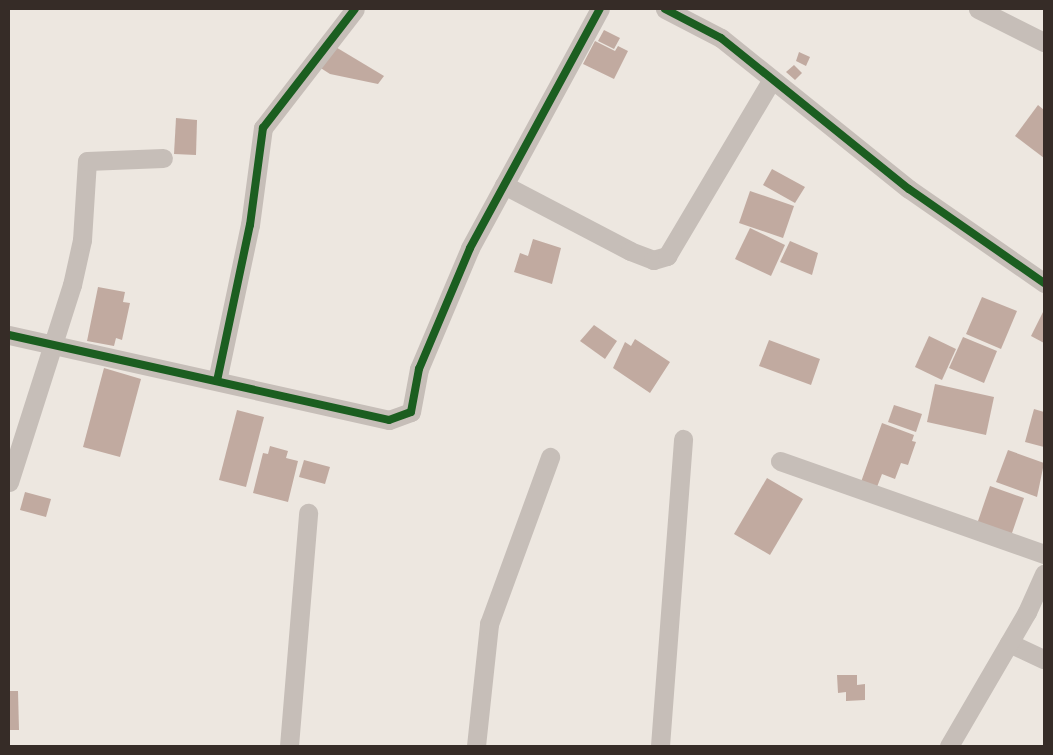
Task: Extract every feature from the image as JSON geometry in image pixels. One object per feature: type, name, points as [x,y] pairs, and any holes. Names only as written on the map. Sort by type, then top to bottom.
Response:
[{"type":"street","points":[[217,381],[260,172],[263,128],[355,9]]},
{"type":"street","points":[[9,336],[52,343],[389,420],[410,412],[422,361],[470,248],[600,9]]},
{"type":"street","points":[[665,9],[721,38],[771,81],[909,189],[1044,283]]},
{"type":"street","points":[[978,9],[1044,42]]},
{"type":"street","points":[[504,185],[630,251],[653,260],[667,256],[771,81]]},
{"type":"street","points":[[9,482],[82,240],[87,161],[163,158]]},
{"type":"street","points":[[660,746],[682,439]]},
{"type":"street","points":[[476,746],[489,624],[550,458]]},
{"type":"street","points":[[780,461],[1044,554]]},
{"type":"street","points":[[289,746],[308,513]]},
{"type":"street","points":[[949,746],[1009,643],[1044,574]]},
{"type":"street","points":[[1009,643],[1044,660]]},
{"type":"building","points":[[604,30],[620,38],[614,49],[598,41]]},
{"type":"building","points":[[595,41],[615,51],[618,46],[628,51],[614,79],[583,64]]},
{"type":"building","points":[[329,43],[384,76],[378,84],[330,74],[316,65]]},
{"type":"building","points":[[799,52],[810,57],[806,66],[796,61]]},
{"type":"building","points":[[794,65],[802,73],[795,80],[786,72]]},
{"type":"building","points":[[1038,105],[1044,110],[1044,158],[1015,136]]},
{"type":"building","points":[[176,118],[197,120],[196,155],[174,154]]},
{"type":"building","points":[[772,169],[805,187],[795,203],[763,185]]},
{"type":"building","points":[[750,191],[794,206],[783,238],[739,223]]},
{"type":"building","points":[[750,228],[785,245],[771,276],[735,259]]},
{"type":"building","points":[[533,239],[561,248],[552,284],[514,272],[520,253],[528,256]]},
{"type":"building","points":[[790,241],[818,253],[812,275],[780,262]]},
{"type":"building","points":[[98,287],[125,292],[123,302],[130,303],[122,340],[116,338],[114,346],[87,341]]},
{"type":"building","points":[[982,297],[1017,311],[1001,349],[966,334]]},
{"type":"building","points":[[1044,310],[1044,343],[1031,336]]},
{"type":"building","points":[[594,325],[617,341],[605,359],[580,341]]},
{"type":"building","points":[[929,336],[956,349],[942,380],[915,367]]},
{"type":"building","points":[[963,337],[997,351],[984,383],[949,368]]},
{"type":"building","points":[[635,339],[670,362],[650,393],[613,368],[625,342],[631,346]]},
{"type":"building","points":[[769,340],[820,359],[811,385],[759,366]]},
{"type":"building","points":[[104,368],[141,379],[120,457],[83,447]]},
{"type":"building","points":[[935,384],[994,397],[986,435],[927,422]]},
{"type":"building","points":[[894,405],[922,414],[916,432],[888,422]]},
{"type":"building","points":[[1034,409],[1044,412],[1044,447],[1025,442]]},
{"type":"building","points":[[237,410],[264,417],[246,487],[219,480]]},
{"type":"building","points":[[882,423],[914,435],[912,441],[916,442],[908,465],[901,463],[895,479],[882,474],[877,487],[861,482]]},
{"type":"building","points":[[270,446],[288,451],[286,458],[298,461],[288,502],[253,493],[263,453],[268,454]]},
{"type":"building","points":[[1008,450],[1044,463],[1037,497],[996,482]]},
{"type":"building","points":[[304,460],[330,467],[325,484],[299,477]]},
{"type":"building","points":[[767,478],[803,499],[770,555],[734,534]]},
{"type":"building","points":[[990,486],[1024,498],[1011,536],[977,524]]},
{"type":"building","points":[[25,492],[51,499],[46,517],[20,510]]},
{"type":"building","points":[[837,675],[857,675],[857,685],[865,684],[865,700],[846,701],[846,692],[838,693]]},
{"type":"building","points":[[9,691],[18,691],[19,730],[9,730]]},
{"type":"cycle path","points":[[217,381],[250,225],[263,128],[355,9]]},
{"type":"cycle path","points":[[9,335],[389,420],[411,412],[419,369],[470,248],[600,9]]},
{"type":"cycle path","points":[[665,9],[721,38],[909,189],[1044,283]]}]
